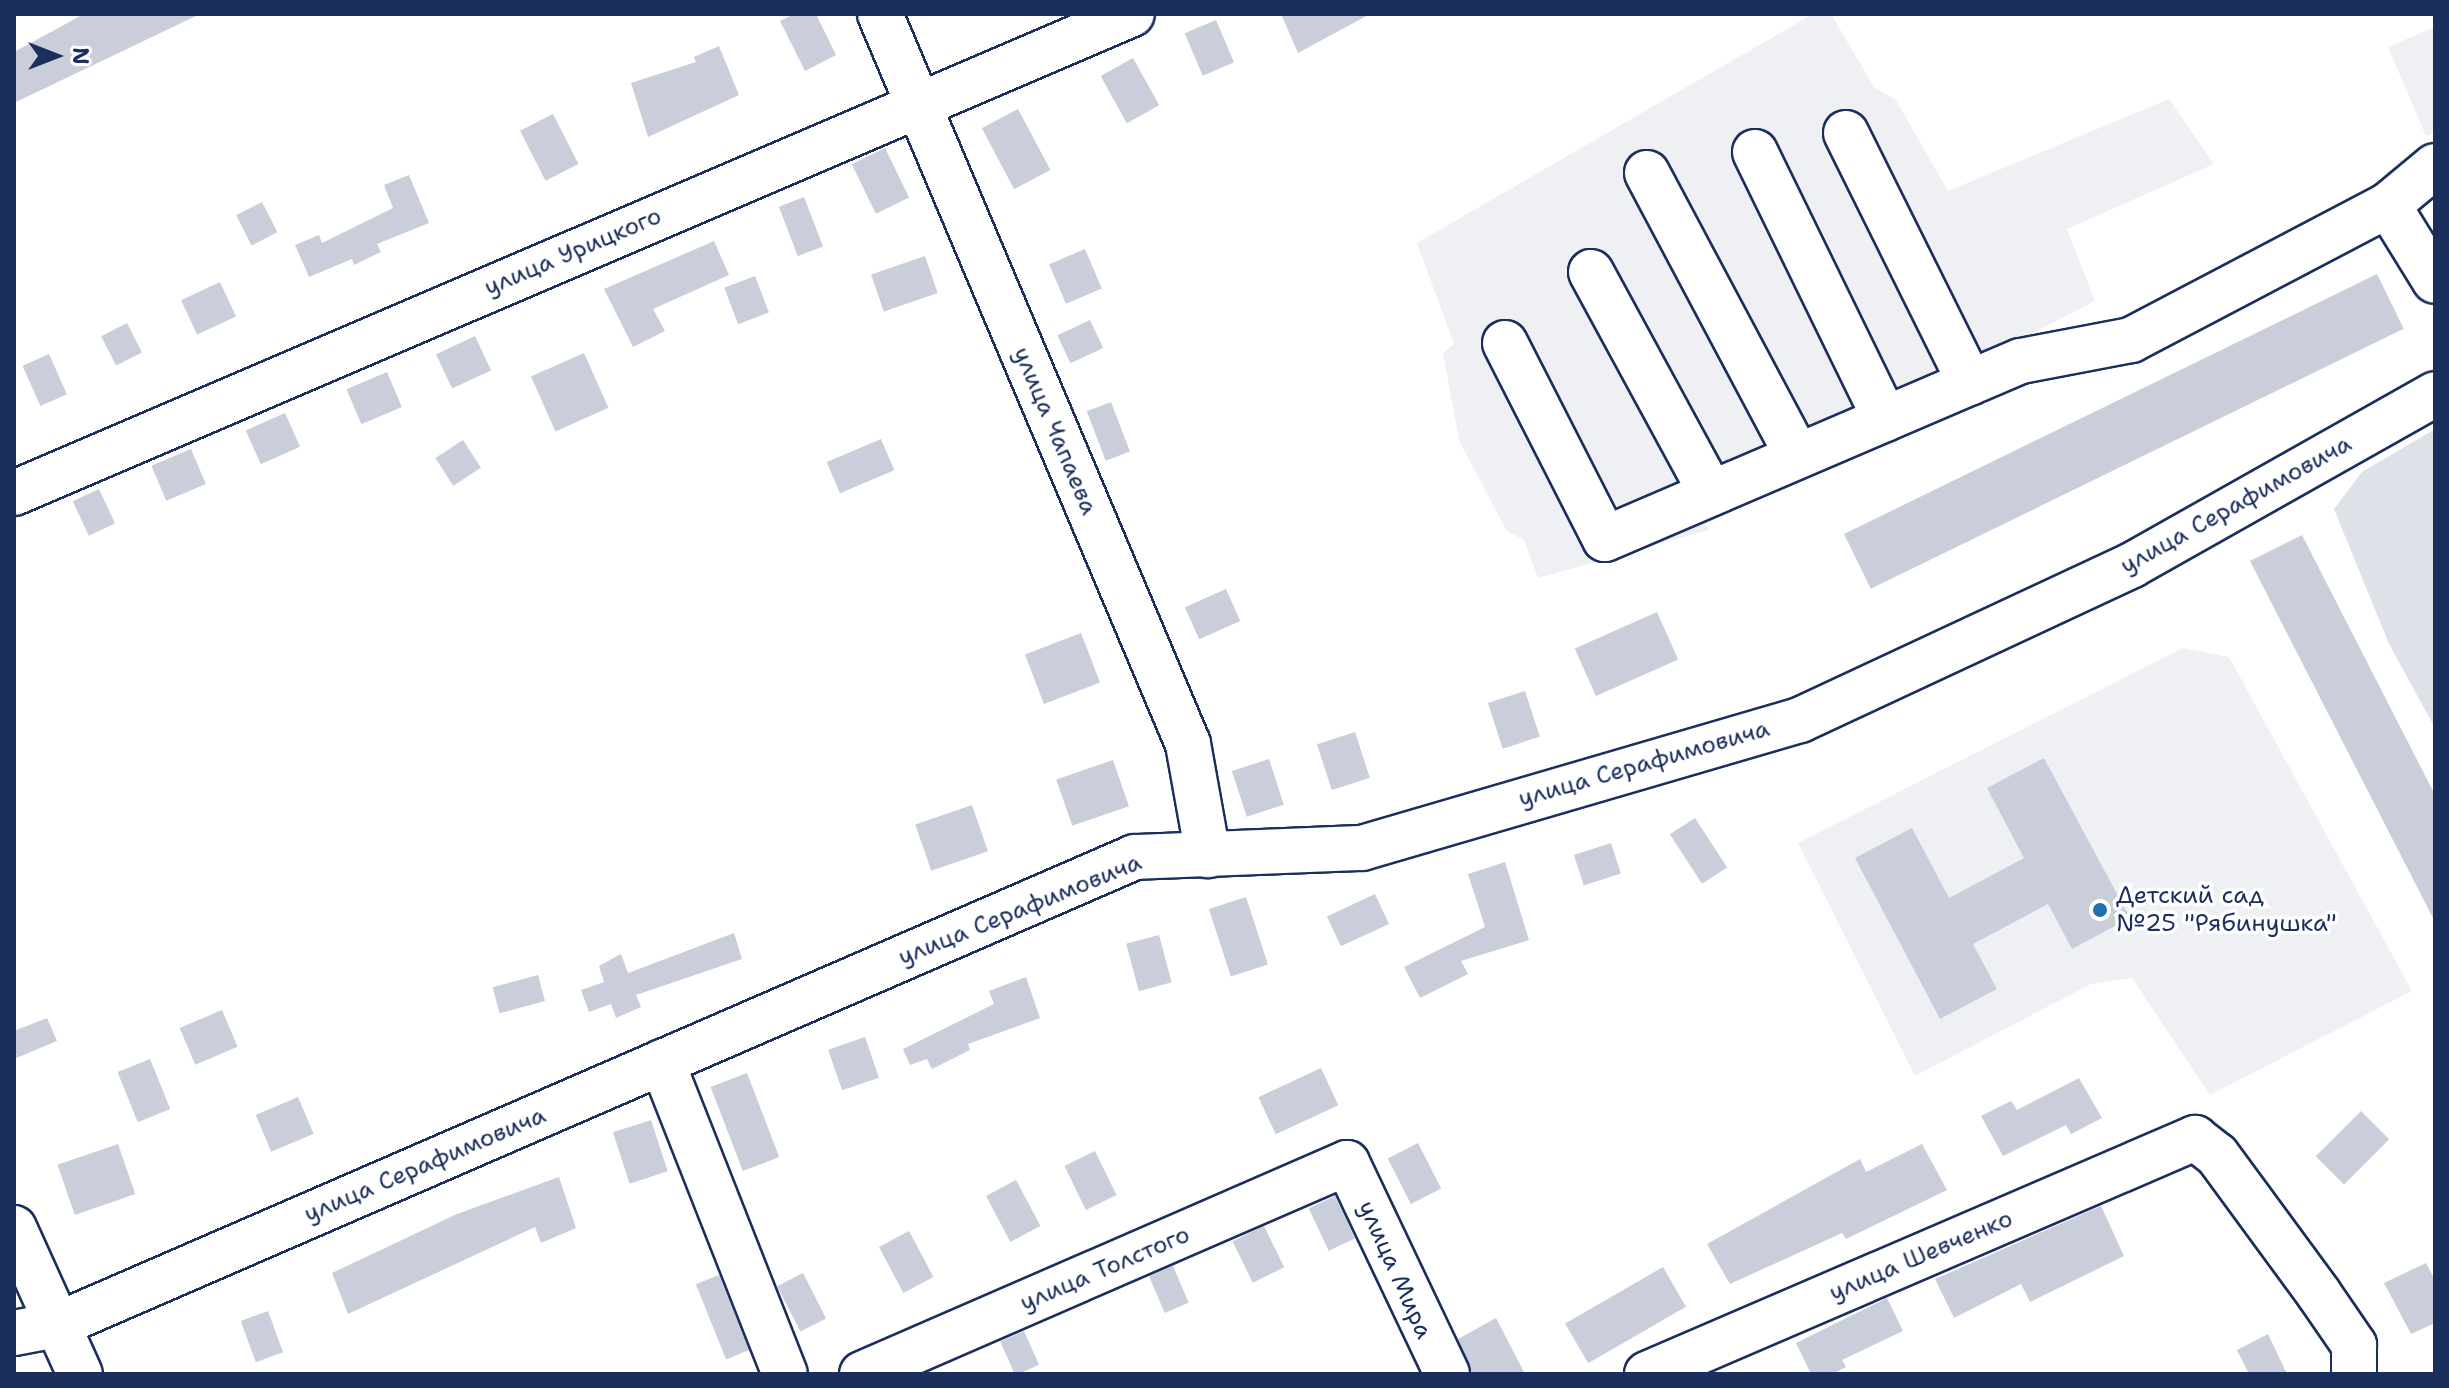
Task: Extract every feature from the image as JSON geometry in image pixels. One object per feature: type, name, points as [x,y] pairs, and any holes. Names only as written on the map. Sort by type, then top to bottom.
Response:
[{"type":"street","name":"улица Чапаева","points":[[880,14],[915,104],[1188,744],[1208,855]]},
{"type":"street","name":"улица Урицкого","points":[[14,493],[915,104],[1132,14]]},
{"type":"street","points":[[1846,133],[1970,383]]},
{"type":"street","points":[[1755,152],[1885,419]]},
{"type":"street","points":[[1505,343],[1605,539],[2021,361],[2131,340],[2388,205],[2435,166]]},
{"type":"street","points":[[1647,173],[1797,455]]},
{"type":"street","points":[[2388,205],[2435,281]]},
{"type":"street","points":[[1591,272],[1711,493]]},
{"type":"street","name":"улица Серафимовича","points":[[14,1333],[57,1325],[1135,857],[1362,848],[1800,720],[2132,565],[2435,394]]},
{"type":"street","points":[[662,1062],[785,1374]]},
{"type":"street","name":"улица Шевченко","points":[[1647,1374],[2195,1138],[2217,1155],[2354,1345],[2354,1374]]},
{"type":"street","name":"улица Толстого","points":[[862,1374],[1347,1163]]},
{"type":"street","name":"улица Мира","points":[[1347,1163],[1447,1374]]},
{"type":"street","points":[[14,1228],[80,1374]]},
{"type":"shaded area","points":[[1813,14],[1831,14],[1874,87],[1896,100],[1948,191],[2169,99],[2214,164],[2067,229],[2095,301],[1697,507],[1709,530],[1538,578],[1524,540],[1506,530],[1459,440],[1443,353],[1454,344],[1417,243]]},
{"type":"shaded area","points":[[2435,27],[2435,133],[2426,136],[2388,47]]},
{"type":"shaded area","points":[[2435,429],[2435,728],[2389,644],[2334,509],[2362,472]]},
{"type":"shaded area","name":"Детский сад №25 \"Рябинушка\"","points":[[2183,648],[2229,657],[2412,991],[2210,1095],[2132,978],[2091,984],[1915,1076],[1798,843]]},
{"type":"building","points":[[84,14],[200,14],[14,103],[14,52]]},
{"type":"building","points":[[794,14],[816,14],[836,55],[805,71],[780,21]]},
{"type":"building","points":[[1281,14],[1370,14],[1298,53]]},
{"type":"building","points":[[1216,20],[1234,62],[1203,76],[1185,33]]},
{"type":"building","points":[[719,46],[739,95],[648,137],[631,83],[696,62],[694,57]]},
{"type":"building","points":[[1133,58],[1159,105],[1127,123],[1101,76]]},
{"type":"building","points":[[1018,109],[1050,170],[1014,189],[982,128]]},
{"type":"building","points":[[553,114],[578,164],[545,181],[520,131]]},
{"type":"building","points":[[885,148],[909,197],[876,214],[852,164]]},
{"type":"building","points":[[409,175],[429,223],[377,244],[381,252],[354,265],[352,259],[309,277],[295,245],[319,235],[322,243],[393,208],[384,185]]},
{"type":"building","points":[[804,197],[823,246],[798,256],[779,207]]},
{"type":"building","points":[[262,202],[277,232],[252,245],[236,215]]},
{"type":"building","points":[[714,241],[729,275],[653,309],[665,331],[633,347],[604,289]]},
{"type":"building","points":[[1085,249],[1102,289],[1066,304],[1049,264]]},
{"type":"building","points":[[925,256],[938,293],[884,311],[871,275]]},
{"type":"building","points":[[2377,274],[2404,329],[1871,589],[1844,534]]},
{"type":"building","points":[[755,276],[769,312],[738,324],[724,288]]},
{"type":"building","points":[[220,282],[236,316],[197,335],[181,300]]},
{"type":"building","points":[[1090,320],[1103,348],[1070,363],[1057,335]]},
{"type":"building","points":[[127,323],[142,352],[116,366],[101,336]]},
{"type":"building","points":[[475,336],[491,370],[452,389],[436,354]]},
{"type":"building","points":[[584,353],[608,408],[555,431],[531,377]]},
{"type":"building","points":[[49,354],[67,394],[40,406],[23,366]]},
{"type":"building","points":[[387,372],[402,407],[361,424],[346,389]]},
{"type":"building","points":[[1111,402],[1130,451],[1106,461],[1087,411]]},
{"type":"building","points":[[285,413],[300,447],[261,464],[246,430]]},
{"type":"building","points":[[881,439],[894,470],[840,493],[827,462]]},
{"type":"building","points":[[463,440],[481,468],[453,486],[435,458]]},
{"type":"building","points":[[191,449],[206,484],[166,501],[151,466]]},
{"type":"building","points":[[99,489],[115,523],[89,536],[73,501]]},
{"type":"building","points":[[2302,535],[2435,795],[2435,922],[2250,561]]},
{"type":"building","points":[[1226,589],[1240,621],[1199,639],[1185,607]]},
{"type":"building","points":[[1657,612],[1678,660],[1596,696],[1575,649]]},
{"type":"building","points":[[1081,633],[1100,682],[1044,704],[1025,655]]},
{"type":"building","points":[[1525,691],[1540,737],[1503,749],[1488,703]]},
{"type":"building","points":[[1355,732],[1370,778],[1332,790],[1317,744]]},
{"type":"building","points":[[2044,758],[2130,918],[2072,949],[2048,904],[1973,944],[1997,989],[1940,1019],[1855,858],[1912,828],[1949,898],[2024,858],[1987,788]]},
{"type":"building","points":[[1269,759],[1284,805],[1247,817],[1232,771]]},
{"type":"building","points":[[1113,760],[1129,806],[1072,826],[1056,780]]},
{"type":"building","points":[[972,805],[988,851],[931,871],[915,825]]},
{"type":"building","points":[[1695,818],[1727,867],[1702,884],[1670,834]]},
{"type":"building","points":[[1611,843],[1621,873],[1584,885],[1574,855]]},
{"type":"building","points":[[1505,862],[1529,940],[1461,961],[1468,974],[1420,998],[1404,967],[1485,927],[1468,874]]},
{"type":"building","points":[[1375,894],[1389,924],[1341,946],[1327,916]]},
{"type":"building","points":[[1246,897],[1268,965],[1231,977],[1209,909]]},
{"type":"building","points":[[734,933],[742,959],[636,995],[641,1007],[616,1018],[611,1004],[589,1012],[581,990],[604,982],[599,966],[621,954],[628,973]]},
{"type":"building","points":[[1159,935],[1172,982],[1139,991],[1126,944]]},
{"type":"building","points":[[538,975],[545,1001],[500,1013],[493,987]]},
{"type":"building","points":[[1026,977],[1040,1018],[968,1044],[970,1050],[932,1069],[927,1059],[910,1065],[903,1049],[994,1004],[989,991]]},
{"type":"building","points":[[222,1010],[238,1047],[195,1065],[180,1028]]},
{"type":"building","points":[[47,1018],[57,1041],[14,1059],[14,1031]]},
{"type":"building","points":[[865,1037],[879,1078],[842,1090],[828,1050]]},
{"type":"building","points":[[150,1059],[170,1109],[138,1122],[118,1072]]},
{"type":"building","points":[[1321,1068],[1338,1105],[1276,1134],[1258,1097]]},
{"type":"building","points":[[747,1073],[779,1157],[743,1171],[711,1087]]},
{"type":"building","points":[[2079,1078],[2102,1118],[2071,1134],[2066,1125],[2003,1156],[1981,1116],[2011,1101],[2017,1110]]},
{"type":"building","points":[[298,1097],[314,1134],[271,1152],[256,1115]]},
{"type":"building","points":[[2361,1111],[2389,1139],[2344,1185],[2316,1156]]},
{"type":"building","points":[[651,1120],[668,1171],[630,1184],[613,1132]]},
{"type":"building","points":[[1418,1143],[1441,1188],[1411,1204],[1388,1158]]},
{"type":"building","points":[[118,1144],[135,1194],[75,1215],[57,1165]]},
{"type":"building","points":[[1922,1144],[1947,1190],[1846,1239],[1842,1233],[1730,1284],[1707,1244],[1860,1159],[1866,1172]]},
{"type":"building","points":[[1095,1151],[1116,1195],[1086,1210],[1064,1166]]},
{"type":"building","points":[[559,1177],[576,1228],[541,1243],[535,1227],[348,1314],[332,1273],[457,1214]]},
{"type":"building","points":[[1016,1180],[1040,1226],[1010,1242],[986,1196]]},
{"type":"building","points":[[1335,1196],[1355,1239],[1329,1251],[1309,1208]]},
{"type":"building","points":[[2101,1206],[2124,1256],[2030,1302],[2021,1284],[1954,1318],[1935,1279]]},
{"type":"building","points":[[1264,1226],[1284,1267],[1253,1283],[1233,1241]]},
{"type":"building","points":[[909,1231],[933,1277],[903,1293],[879,1247]]},
{"type":"building","points":[[2426,1263],[2435,1280],[2435,1323],[2411,1334],[2384,1283]]},
{"type":"building","points":[[1173,1266],[1189,1303],[1165,1313],[1149,1276]]},
{"type":"building","points":[[1663,1267],[1686,1307],[1588,1363],[1565,1324]]},
{"type":"building","points":[[803,1273],[826,1318],[800,1332],[777,1286]]},
{"type":"building","points":[[719,1275],[749,1350],[726,1359],[696,1284]]},
{"type":"building","points":[[1887,1298],[1903,1331],[1842,1360],[1846,1367],[1832,1374],[1811,1374],[1796,1343]]},
{"type":"building","points":[[268,1311],[283,1352],[256,1362],[241,1321]]},
{"type":"building","points":[[1496,1318],[1525,1374],[1472,1374],[1458,1339]]},
{"type":"building","points":[[1024,1331],[1039,1365],[1015,1374],[1000,1342]]},
{"type":"building","points":[[2268,1334],[2287,1374],[2249,1374],[2237,1350]]},
{"type":"place","name":"Детский сад №25 \"Рябинушка\"","points":[[2100,910]]}]
